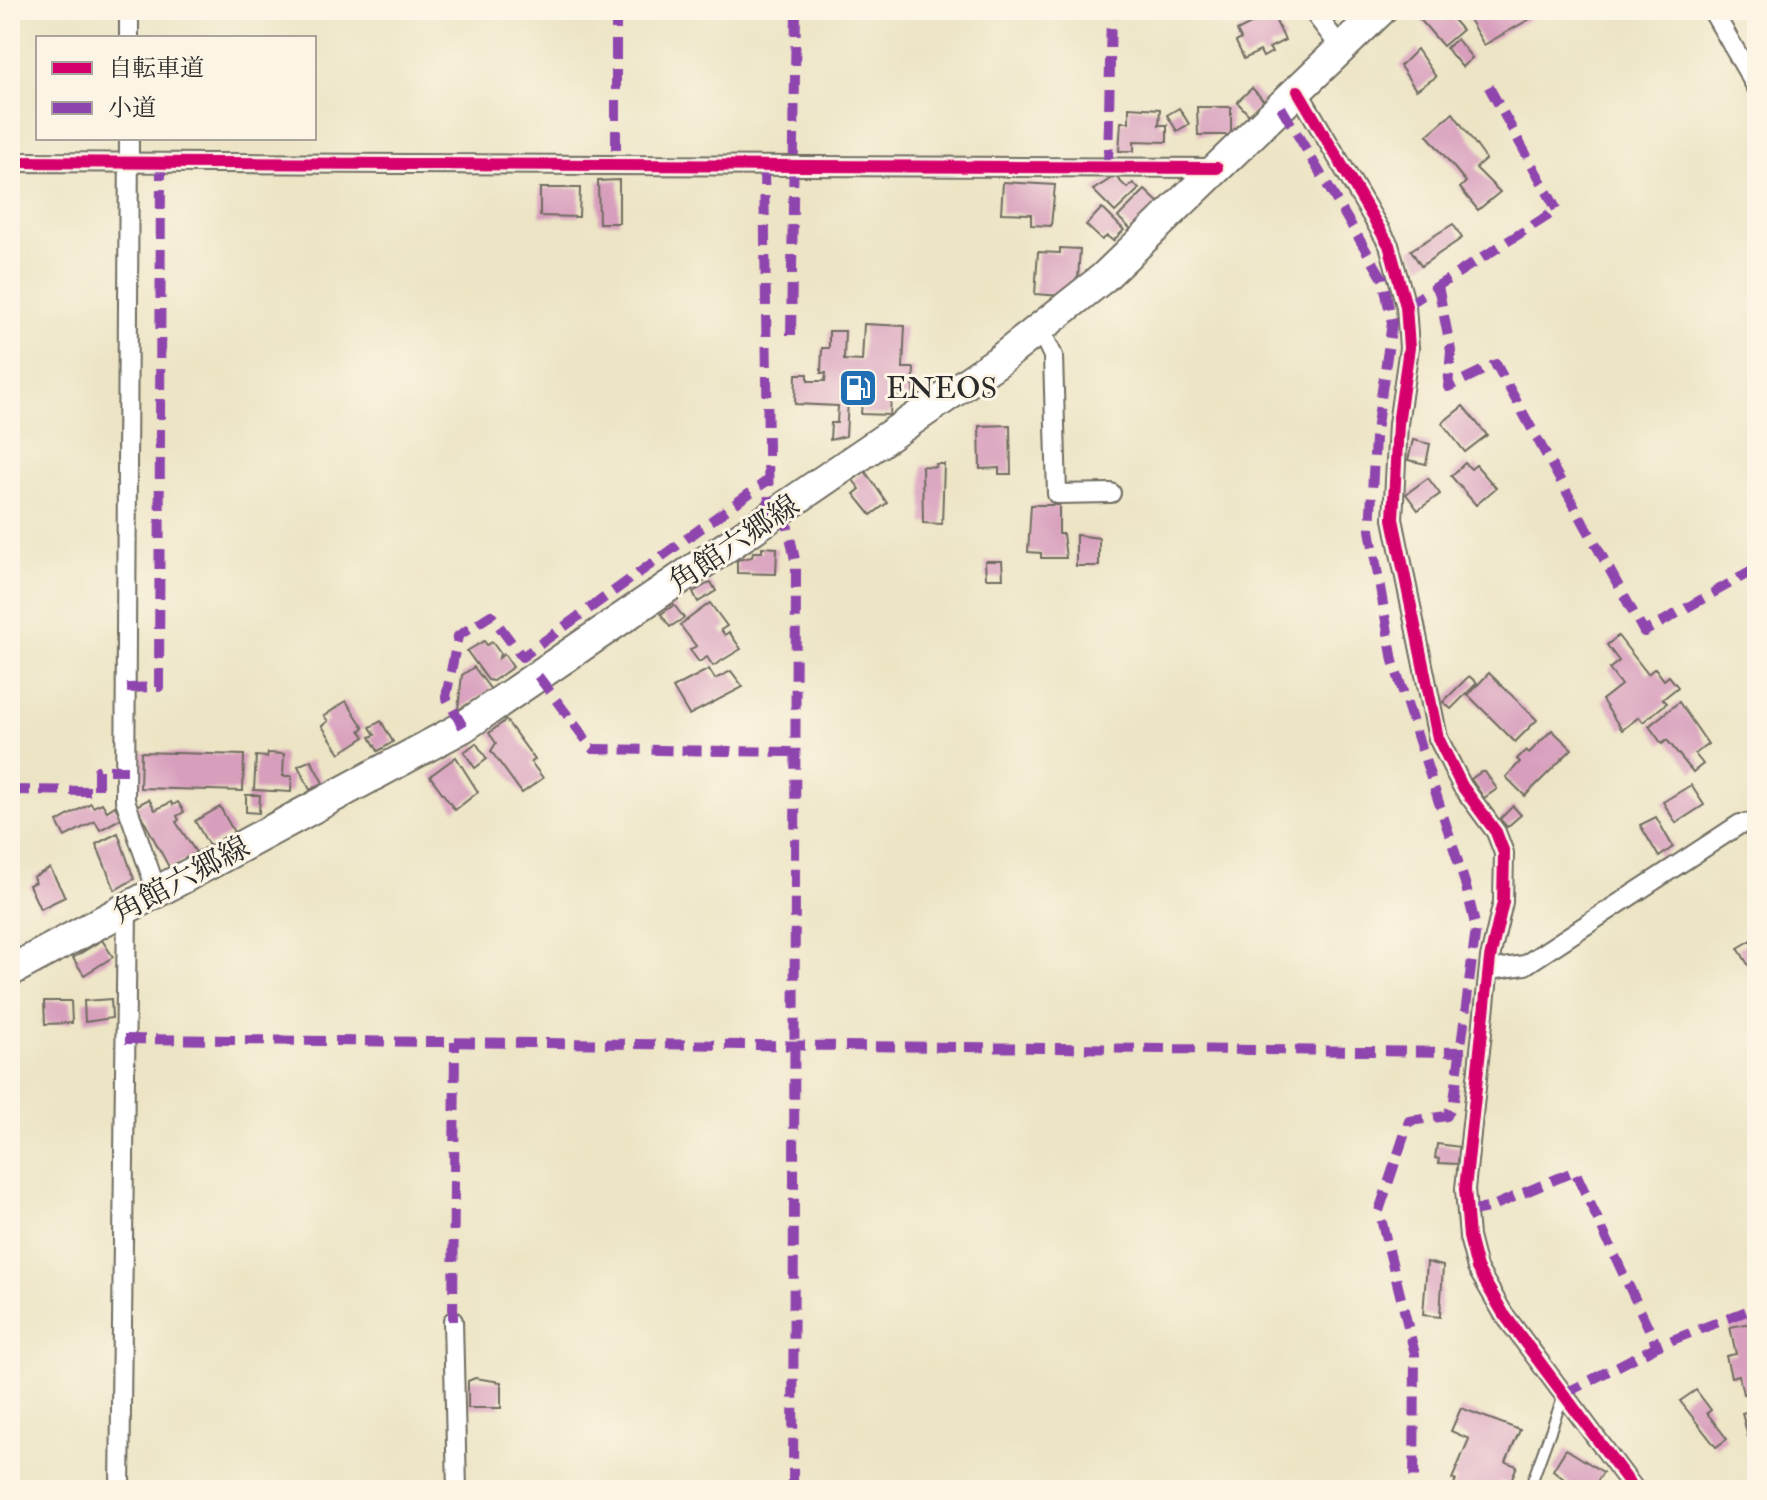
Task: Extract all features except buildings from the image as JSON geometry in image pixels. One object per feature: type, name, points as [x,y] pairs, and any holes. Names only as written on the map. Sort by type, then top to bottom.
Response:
[{"type":"main road","name":"角館六郷線","points":[[10,971],[463,727],[784,510],[1040,329],[1103,278],[1381,10]]},
{"type":"street","points":[[129,10],[129,36]]},
{"type":"street","points":[[1312,10],[1341,48]]},
{"type":"street","points":[[1712,10],[1757,88]]},
{"type":"street","points":[[1298,91],[1389,245],[1406,306],[1409,348],[1398,424],[1393,519],[1438,738],[1462,786],[1496,832],[1504,853],[1503,902],[1489,970],[1465,1189],[1469,1237],[1477,1268],[1497,1301],[1635,1490]]},
{"type":"street","points":[[129,140],[125,800],[157,892]]},
{"type":"street","points":[[10,162],[1217,168]]},
{"type":"street","points":[[1040,329],[1053,356],[1057,494],[1111,493]]},
{"type":"street","points":[[1489,970],[1525,965],[1740,824],[1757,823]]},
{"type":"street","points":[[120,1490],[127,909]]},
{"type":"street","points":[[453,1321],[457,1490]]},
{"type":"lane","points":[[1529,1490],[1564,1394]]},
{"type":"marked path","points":[[616,10],[616,165]]},
{"type":"marked path","points":[[791,335],[796,10]]},
{"type":"marked path","points":[[1108,168],[1111,10]]},
{"type":"marked path","points":[[1406,306],[1557,210],[1484,78]]},
{"type":"marked path","points":[[1281,107],[1383,279],[1392,323],[1375,438],[1370,530],[1393,661],[1465,883],[1476,928],[1454,1101],[1447,1116],[1409,1121],[1379,1211],[1415,1354],[1414,1490]]},
{"type":"marked path","points":[[127,688],[159,687],[161,163]]},
{"type":"marked path","points":[[764,166],[769,520]]},
{"type":"marked path","points":[[1438,286],[1451,351],[1448,387],[1496,364],[1644,632],[1757,568]]},
{"type":"marked path","points":[[463,727],[446,697],[458,636],[491,615],[522,657],[768,480]]},
{"type":"marked path","points":[[784,510],[796,564],[793,1490]]},
{"type":"marked path","points":[[538,676],[593,749],[795,752]]},
{"type":"marked path","points":[[10,790],[98,791],[98,770],[127,770]]},
{"type":"marked path","points":[[125,1039],[1469,1052]]},
{"type":"marked path","points":[[453,1321],[455,1042]]},
{"type":"marked path","points":[[1467,1212],[1488,1208],[1575,1171],[1657,1346]]},
{"type":"marked path","points":[[1564,1394],[1657,1346],[1757,1307]]},
{"type":"cycle path","points":[[1298,91],[1389,245],[1406,306],[1409,348],[1398,424],[1393,519],[1438,738],[1462,786],[1496,832],[1504,853],[1503,902],[1490,958],[1465,1189],[1469,1237],[1477,1268],[1503,1313],[1635,1490]]},
{"type":"cycle path","points":[[10,162],[1217,168]]},
{"type":"place","name":"ENEOS","points":[[858,388]]}]
